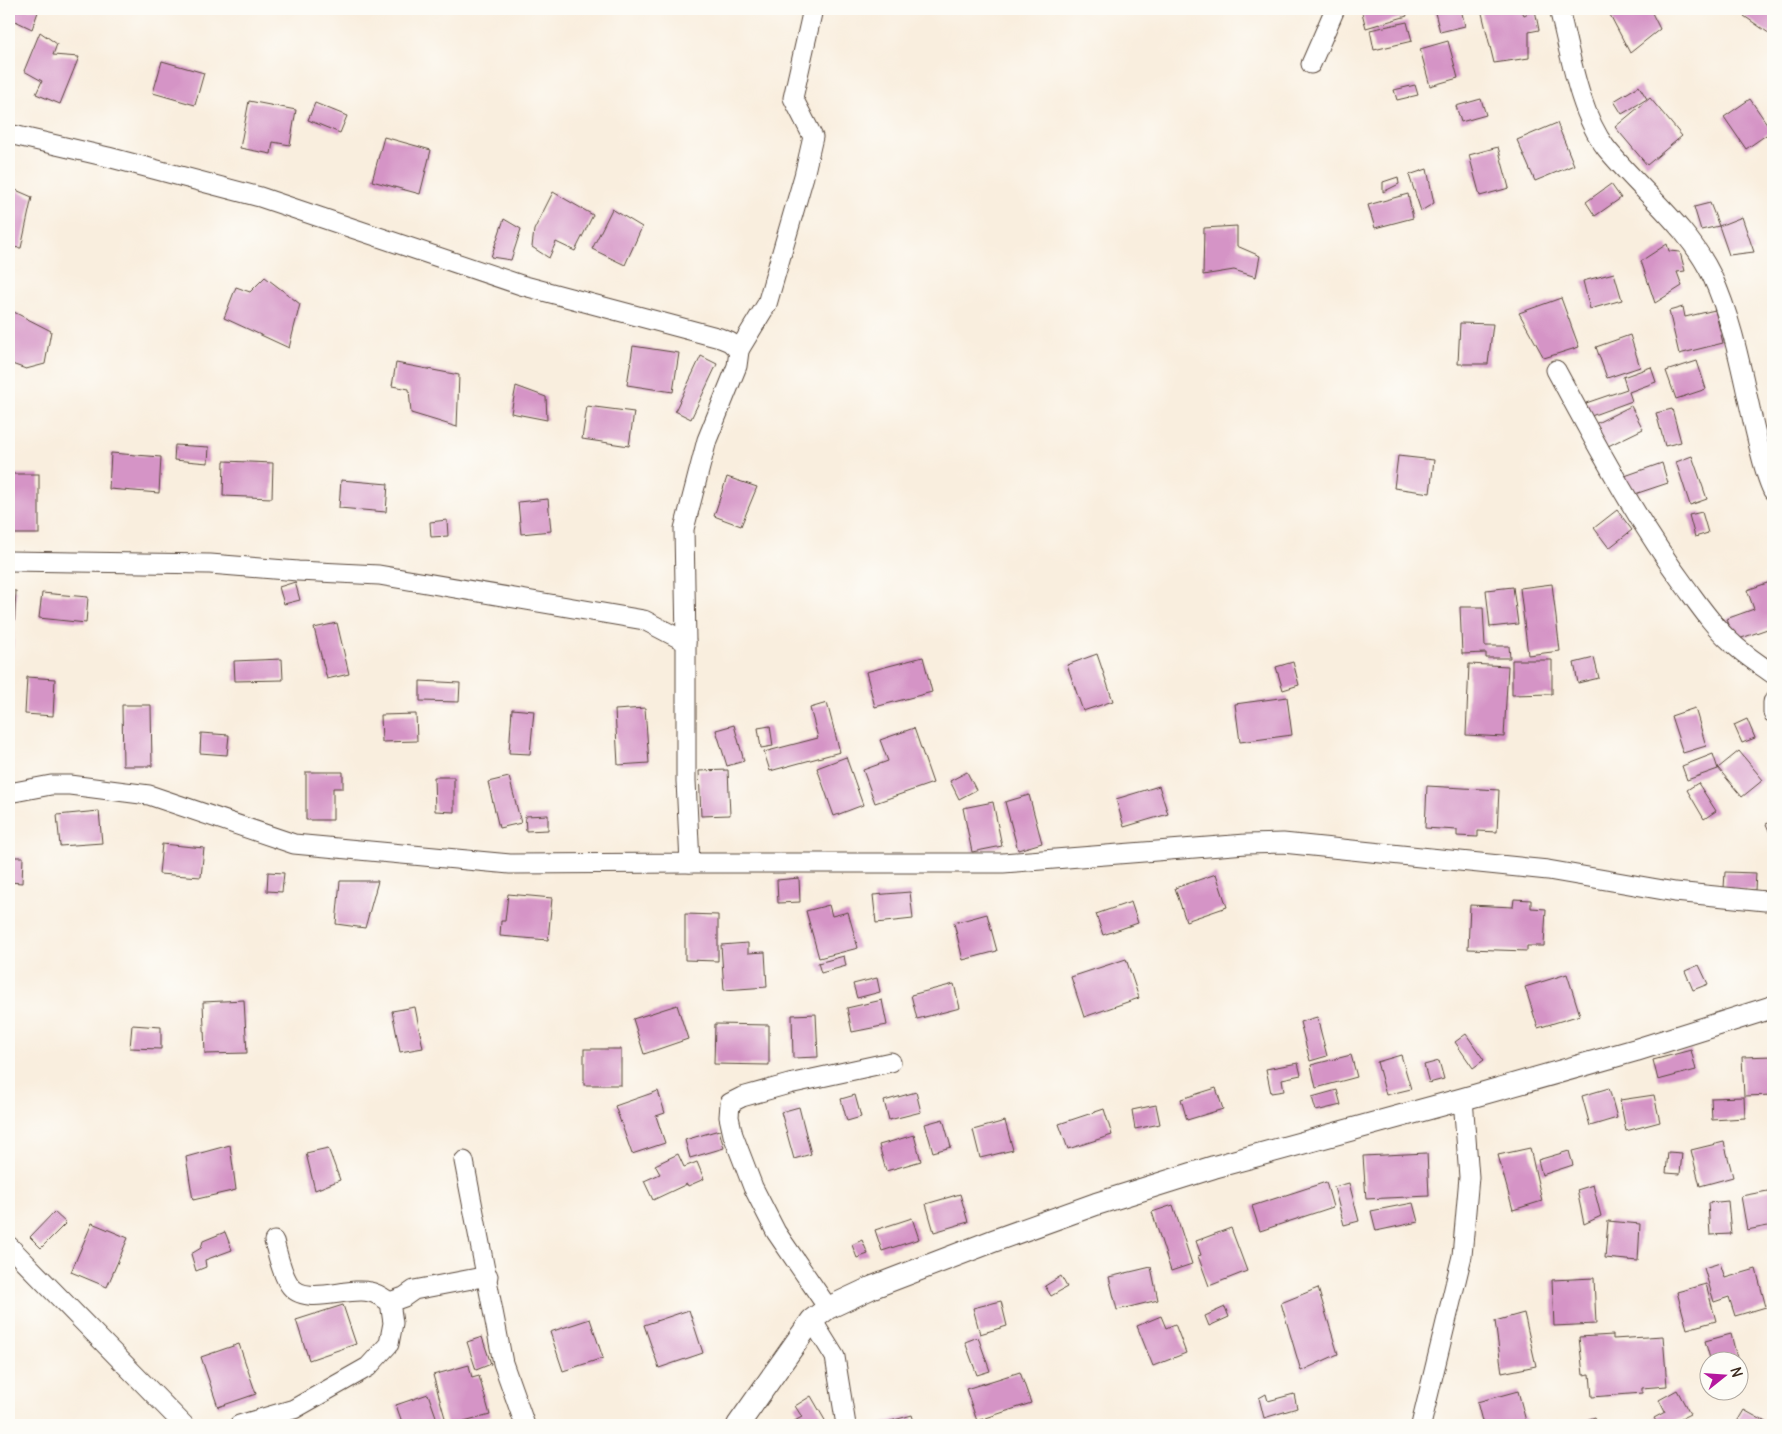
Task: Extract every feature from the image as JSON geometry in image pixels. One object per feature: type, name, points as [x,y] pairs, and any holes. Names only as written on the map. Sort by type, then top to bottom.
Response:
[{"type":"street","points":[[690,863],[686,781],[684,529],[707,440],[737,366],[739,350],[767,304],[804,176],[813,137],[793,98],[813,9]]},
{"type":"street","points":[[1311,64],[1335,9]]},
{"type":"street","points":[[1559,9],[1583,102],[1592,125],[1606,147],[1679,228],[1699,254],[1711,274],[1722,299],[1760,453],[1773,491]]},
{"type":"street","points":[[9,134],[108,157],[260,197],[521,285],[725,340],[739,350]]},
{"type":"street","points":[[1556,370],[1615,480],[1672,568],[1712,623],[1731,643],[1773,674]]},
{"type":"street","points":[[9,561],[210,564],[379,575],[644,620],[686,642]]},
{"type":"street","points":[[1773,702],[1773,713]]},
{"type":"street","points":[[9,794],[51,785],[70,785],[149,795],[294,844],[510,864],[1003,863],[1246,844],[1283,843],[1548,870],[1675,892],[1765,901],[1773,898]]},
{"type":"street","points":[[738,1425],[820,1314],[873,1287],[1105,1201],[1214,1167],[1636,1050],[1773,1007]]},
{"type":"street","points":[[846,1425],[835,1357],[820,1314],[754,1187],[733,1135],[729,1117],[730,1103],[742,1097],[780,1087],[891,1062]]},
{"type":"street","points":[[1422,1425],[1462,1256],[1469,1177],[1463,1099]]},
{"type":"street","points":[[464,1161],[488,1276],[503,1363],[525,1425]]},
{"type":"street","points":[[274,1240],[280,1263],[290,1286],[299,1293],[327,1296],[353,1290],[372,1292],[391,1303]]},
{"type":"street","points":[[9,1246],[184,1425]]},
{"type":"street","points":[[391,1303],[414,1290],[488,1276]]},
{"type":"street","points":[[239,1425],[294,1409],[368,1367],[389,1344],[393,1324],[391,1303]]},
{"type":"building","points":[[9,9],[39,9],[32,29],[9,18]]},
{"type":"building","points":[[1361,9],[1405,9],[1407,16],[1366,28]]},
{"type":"building","points":[[1434,9],[1461,9],[1465,26],[1440,32]]},
{"type":"building","points":[[1481,9],[1521,9],[1524,15],[1535,10],[1539,30],[1529,32],[1529,58],[1494,63]]},
{"type":"building","points":[[1607,9],[1650,9],[1660,29],[1630,53]]},
{"type":"building","points":[[1749,9],[1773,9],[1773,36],[1744,16]]},
{"type":"building","points":[[1407,22],[1412,41],[1374,50],[1370,30]]},
{"type":"building","points":[[40,32],[57,44],[53,55],[79,57],[60,104],[36,94],[42,81],[24,71]]},
{"type":"building","points":[[1448,41],[1458,78],[1430,86],[1420,49]]},
{"type":"building","points":[[162,61],[204,73],[195,105],[153,93]]},
{"type":"building","points":[[1415,85],[1418,95],[1397,100],[1394,90]]},
{"type":"building","points":[[1639,86],[1647,99],[1622,114],[1614,101]]},
{"type":"building","points":[[1650,98],[1682,136],[1647,165],[1615,127]]},
{"type":"building","points":[[1481,99],[1486,115],[1461,122],[1456,106]]},
{"type":"building","points":[[1750,99],[1772,131],[1746,149],[1724,117]]},
{"type":"building","points":[[249,101],[296,110],[290,145],[273,142],[271,154],[240,148]]},
{"type":"building","points":[[315,103],[347,116],[340,133],[308,120]]},
{"type":"building","points":[[1557,123],[1574,165],[1535,181],[1517,140]]},
{"type":"building","points":[[384,137],[431,150],[420,194],[372,181]]},
{"type":"building","points":[[1498,147],[1509,188],[1480,196],[1469,155]]},
{"type":"building","points":[[1427,169],[1434,203],[1421,211],[1409,175]]},
{"type":"building","points":[[1398,177],[1399,184],[1383,192],[1383,182]]},
{"type":"building","points":[[1611,184],[1621,198],[1595,216],[1586,202]]},
{"type":"building","points":[[9,187],[32,197],[21,248],[9,247]]},
{"type":"building","points":[[553,192],[593,215],[575,251],[556,242],[549,258],[532,247],[534,230]]},
{"type":"building","points":[[1408,194],[1413,218],[1375,228],[1368,205]]},
{"type":"building","points":[[1710,203],[1719,226],[1701,230],[1694,207]]},
{"type":"building","points":[[612,209],[642,227],[625,265],[592,249]]},
{"type":"building","points":[[1742,217],[1754,252],[1729,255],[1719,226]]},
{"type":"building","points":[[504,219],[521,229],[511,260],[491,257]]},
{"type":"building","points":[[1237,226],[1237,246],[1260,256],[1256,277],[1234,270],[1203,275],[1204,228]]},
{"type":"building","points":[[1667,244],[1669,251],[1680,252],[1685,271],[1677,272],[1682,286],[1655,303],[1641,261]]},
{"type":"building","points":[[1614,273],[1622,300],[1590,309],[1583,281]]},
{"type":"building","points":[[265,277],[300,304],[289,348],[224,318],[236,287],[250,292]]},
{"type":"building","points":[[1561,298],[1579,347],[1544,358],[1519,313]]},
{"type":"building","points":[[1683,307],[1685,317],[1715,310],[1723,343],[1679,354],[1669,311]]},
{"type":"building","points":[[12,311],[51,331],[45,364],[26,369],[9,363],[9,317]]},
{"type":"building","points":[[1460,323],[1493,324],[1488,364],[1458,364]]},
{"type":"building","points":[[1630,335],[1640,367],[1607,378],[1596,347]]},
{"type":"building","points":[[633,346],[679,353],[673,392],[627,385]]},
{"type":"building","points":[[701,356],[717,364],[691,419],[675,411]]},
{"type":"building","points":[[1697,361],[1706,389],[1676,399],[1666,371]]},
{"type":"building","points":[[396,363],[459,375],[457,427],[411,413],[409,389],[392,386]]},
{"type":"building","points":[[1651,367],[1656,382],[1629,392],[1632,401],[1591,416],[1586,403],[1627,389],[1623,377]]},
{"type":"building","points":[[516,386],[546,397],[547,420],[511,413]]},
{"type":"building","points":[[587,406],[634,412],[629,446],[582,439]]},
{"type":"building","points":[[1631,406],[1643,429],[1604,448],[1593,425]]},
{"type":"building","points":[[1672,409],[1681,442],[1665,446],[1656,413]]},
{"type":"building","points":[[175,445],[209,447],[208,463],[174,460]]},
{"type":"building","points":[[111,453],[161,457],[159,493],[109,489]]},
{"type":"building","points":[[1398,456],[1434,460],[1430,493],[1394,488]]},
{"type":"building","points":[[1692,456],[1707,499],[1690,505],[1676,462]]},
{"type":"building","points":[[224,461],[273,463],[272,498],[223,496]]},
{"type":"building","points":[[1662,463],[1668,483],[1629,496],[1622,477]]},
{"type":"building","points":[[9,474],[39,474],[39,534],[9,534]]},
{"type":"building","points":[[727,477],[757,487],[741,526],[714,516]]},
{"type":"building","points":[[341,480],[388,484],[386,512],[339,508]]},
{"type":"building","points":[[548,499],[551,531],[521,534],[518,502]]},
{"type":"building","points":[[1617,510],[1632,530],[1609,548],[1594,528]]},
{"type":"building","points":[[1702,512],[1708,533],[1695,537],[1689,515]]},
{"type":"building","points":[[447,520],[448,536],[431,537],[430,522]]},
{"type":"building","points":[[295,582],[300,600],[284,604],[279,587]]},
{"type":"building","points":[[1770,582],[1773,590],[1773,627],[1733,641],[1726,619],[1754,609],[1747,590]]},
{"type":"building","points":[[1552,584],[1560,651],[1528,655],[1520,588]]},
{"type":"building","points":[[1513,587],[1518,624],[1490,627],[1486,590]]},
{"type":"building","points":[[9,591],[16,591],[13,649],[9,648]]},
{"type":"building","points":[[42,593],[88,597],[86,623],[39,618]]},
{"type":"building","points":[[1460,607],[1483,607],[1485,646],[1509,646],[1510,658],[1486,658],[1486,653],[1462,654]]},
{"type":"building","points":[[337,623],[349,674],[327,679],[314,628]]},
{"type":"building","points":[[1097,654],[1113,701],[1083,711],[1067,665]]},
{"type":"building","points":[[923,657],[932,692],[875,707],[866,672]]},
{"type":"building","points":[[1594,658],[1599,678],[1578,683],[1574,663]]},
{"type":"building","points":[[282,659],[283,680],[235,681],[234,661]]},
{"type":"building","points":[[1512,660],[1552,660],[1552,694],[1512,695]]},
{"type":"building","points":[[1293,662],[1299,685],[1283,690],[1276,667]]},
{"type":"building","points":[[1469,664],[1508,666],[1504,737],[1466,735]]},
{"type":"building","points":[[27,677],[55,679],[53,716],[25,714]]},
{"type":"building","points":[[420,681],[460,683],[459,702],[420,701]]},
{"type":"building","points":[[1287,697],[1292,735],[1240,742],[1235,704]]},
{"type":"building","points":[[827,703],[840,752],[770,771],[764,752],[818,738],[810,708]]},
{"type":"building","points":[[122,705],[151,705],[152,766],[123,766]]},
{"type":"building","points":[[645,708],[649,763],[618,765],[615,710]]},
{"type":"building","points":[[1695,708],[1706,746],[1683,753],[1671,716]]},
{"type":"building","points":[[512,709],[534,711],[530,754],[509,753]]},
{"type":"building","points":[[416,714],[417,741],[382,742],[381,715]]},
{"type":"building","points":[[1747,719],[1755,738],[1742,743],[1734,725]]},
{"type":"building","points":[[734,725],[744,761],[727,766],[716,730]]},
{"type":"building","points":[[770,726],[773,746],[761,748],[758,728]]},
{"type":"building","points":[[914,728],[933,783],[875,803],[863,770],[888,761],[880,740]]},
{"type":"building","points":[[201,733],[229,735],[227,755],[200,753]]},
{"type":"building","points":[[1739,751],[1763,780],[1742,797],[1718,768]]},
{"type":"building","points":[[1713,754],[1718,769],[1687,780],[1682,766]]},
{"type":"building","points":[[846,757],[863,805],[834,816],[817,768]]},
{"type":"building","points":[[728,770],[730,815],[701,816],[699,771]]},
{"type":"building","points":[[306,772],[343,772],[343,788],[333,788],[333,820],[306,820]]},
{"type":"building","points":[[967,772],[976,790],[959,799],[950,781]]},
{"type":"building","points":[[434,777],[454,777],[454,812],[435,811]]},
{"type":"building","points":[[509,777],[521,823],[499,828],[488,782]]},
{"type":"building","points":[[1698,783],[1716,811],[1704,819],[1687,790]]},
{"type":"building","points":[[1159,786],[1168,814],[1124,827],[1116,799]]},
{"type":"building","points":[[1427,786],[1499,790],[1497,832],[1478,831],[1478,837],[1457,836],[1457,830],[1425,828]]},
{"type":"building","points":[[1029,795],[1042,843],[1018,850],[1005,802]]},
{"type":"building","points":[[993,802],[1002,846],[972,852],[963,808]]},
{"type":"building","points":[[99,811],[102,843],[60,846],[57,815]]},
{"type":"building","points":[[548,815],[548,830],[526,831],[525,816]]},
{"type":"building","points":[[1773,821],[1773,840],[1766,824]]},
{"type":"building","points":[[162,844],[204,848],[201,877],[159,874]]},
{"type":"building","points":[[9,857],[23,857],[22,883],[9,882]]},
{"type":"building","points":[[268,872],[284,873],[282,892],[267,891]]},
{"type":"building","points":[[1725,872],[1756,873],[1755,890],[1724,888]]},
{"type":"building","points":[[1216,874],[1227,907],[1186,921],[1175,888]]},
{"type":"building","points":[[799,878],[800,902],[778,903],[777,880]]},
{"type":"building","points":[[340,881],[378,881],[365,928],[336,924]]},
{"type":"building","points":[[910,892],[913,919],[876,923],[873,895]]},
{"type":"building","points":[[508,894],[552,898],[548,940],[500,936],[501,921],[505,921]]},
{"type":"building","points":[[1514,899],[1531,900],[1531,908],[1546,909],[1544,946],[1527,946],[1527,951],[1468,949],[1470,905],[1513,907]]},
{"type":"building","points":[[1131,902],[1138,923],[1103,935],[1096,914]]},
{"type":"building","points":[[829,905],[832,916],[848,912],[858,948],[819,958],[806,911]]},
{"type":"building","points":[[685,914],[718,915],[718,961],[685,960]]},
{"type":"building","points":[[987,914],[997,951],[963,960],[954,923]]},
{"type":"building","points":[[748,943],[748,953],[765,952],[767,987],[724,990],[721,945]]},
{"type":"building","points":[[844,956],[846,966],[821,973],[818,963]]},
{"type":"building","points":[[1126,959],[1139,998],[1084,1017],[1071,977]]},
{"type":"building","points":[[1699,965],[1708,984],[1693,990],[1685,971]]},
{"type":"building","points":[[1567,974],[1580,1015],[1538,1028],[1525,987]]},
{"type":"building","points":[[877,978],[880,992],[857,998],[853,984]]},
{"type":"building","points":[[954,984],[960,1008],[917,1019],[911,995]]},
{"type":"building","points":[[244,1000],[247,1053],[205,1054],[203,1002]]},
{"type":"building","points":[[882,1000],[887,1025],[852,1032],[847,1008]]},
{"type":"building","points":[[677,1005],[688,1039],[644,1054],[633,1019]]},
{"type":"building","points":[[415,1007],[423,1048],[400,1052],[392,1011]]},
{"type":"building","points":[[816,1014],[818,1057],[793,1058],[792,1015]]},
{"type":"building","points":[[1317,1017],[1327,1056],[1310,1061],[1300,1022]]},
{"type":"building","points":[[715,1024],[769,1025],[769,1065],[714,1064]]},
{"type":"building","points":[[132,1025],[161,1027],[161,1049],[130,1048]]},
{"type":"building","points":[[1466,1034],[1484,1060],[1473,1068],[1455,1042]]},
{"type":"building","points":[[584,1049],[621,1049],[621,1085],[584,1085]]},
{"type":"building","points":[[1691,1050],[1696,1070],[1658,1080],[1653,1060]]},
{"type":"building","points":[[1351,1055],[1357,1077],[1316,1088],[1311,1065]]},
{"type":"building","points":[[1401,1055],[1411,1089],[1386,1095],[1377,1062]]},
{"type":"building","points":[[1773,1056],[1773,1095],[1744,1096],[1742,1057]]},
{"type":"building","points":[[1439,1061],[1444,1079],[1429,1083],[1424,1065]]},
{"type":"building","points":[[1298,1063],[1301,1075],[1282,1079],[1284,1091],[1271,1093],[1266,1069]]},
{"type":"building","points":[[1216,1088],[1223,1109],[1187,1120],[1181,1099]]},
{"type":"building","points":[[1609,1088],[1617,1118],[1590,1126],[1582,1096]]},
{"type":"building","points":[[1337,1090],[1341,1105],[1316,1111],[1312,1097]]},
{"type":"building","points":[[658,1091],[665,1113],[656,1116],[665,1143],[632,1154],[615,1106]]},
{"type":"building","points":[[916,1092],[921,1112],[889,1120],[884,1101]]},
{"type":"building","points":[[855,1095],[861,1117],[847,1121],[841,1099]]},
{"type":"building","points":[[1654,1095],[1660,1122],[1626,1131],[1620,1100]]},
{"type":"building","points":[[1744,1097],[1745,1118],[1712,1120],[1711,1098]]},
{"type":"building","points":[[1156,1105],[1160,1124],[1135,1129],[1132,1110]]},
{"type":"building","points":[[799,1107],[811,1154],[794,1159],[781,1112]]},
{"type":"building","points":[[1104,1109],[1112,1135],[1068,1149],[1059,1124]]},
{"type":"building","points":[[943,1119],[951,1147],[933,1152],[925,1124]]},
{"type":"building","points":[[1005,1121],[1013,1150],[980,1158],[973,1130]]},
{"type":"building","points":[[719,1130],[724,1148],[690,1158],[685,1140]]},
{"type":"building","points":[[914,1135],[921,1161],[886,1171],[879,1145]]},
{"type":"building","points":[[1724,1142],[1733,1177],[1700,1186],[1691,1150]]},
{"type":"building","points":[[230,1145],[236,1190],[193,1200],[186,1157]]},
{"type":"building","points":[[328,1148],[340,1180],[315,1190],[306,1153]]},
{"type":"building","points":[[1530,1148],[1542,1201],[1513,1210],[1498,1155]]},
{"type":"building","points":[[1569,1151],[1573,1165],[1542,1175],[1538,1160]]},
{"type":"building","points":[[1668,1152],[1682,1153],[1680,1174],[1666,1173]]},
{"type":"building","points":[[1427,1153],[1429,1196],[1366,1199],[1363,1156]]},
{"type":"building","points":[[678,1154],[684,1167],[697,1162],[704,1179],[688,1186],[687,1184],[653,1200],[644,1181],[660,1174],[655,1165]]},
{"type":"building","points":[[1326,1182],[1333,1207],[1260,1231],[1252,1206]]},
{"type":"building","points":[[1349,1183],[1359,1221],[1344,1225],[1334,1187]]},
{"type":"building","points":[[1593,1185],[1601,1216],[1584,1224],[1577,1190]]},
{"type":"building","points":[[1773,1190],[1773,1225],[1747,1230],[1741,1196]]},
{"type":"building","points":[[960,1194],[968,1222],[934,1232],[926,1204]]},
{"type":"building","points":[[1728,1201],[1731,1234],[1710,1235],[1708,1203]]},
{"type":"building","points":[[1413,1203],[1418,1222],[1376,1231],[1371,1211]]},
{"type":"building","points":[[1173,1205],[1192,1264],[1171,1271],[1152,1212]]},
{"type":"building","points":[[54,1212],[66,1223],[41,1248],[30,1237]]},
{"type":"building","points":[[912,1218],[919,1239],[882,1251],[875,1230]]},
{"type":"building","points":[[1608,1221],[1640,1224],[1638,1261],[1605,1258]]},
{"type":"building","points":[[92,1223],[128,1238],[107,1287],[71,1272]]},
{"type":"building","points":[[1231,1228],[1247,1271],[1209,1286],[1198,1256],[1201,1255],[1196,1241]]},
{"type":"building","points":[[225,1232],[232,1250],[205,1260],[206,1267],[196,1271],[191,1254],[201,1248],[203,1241]]},
{"type":"building","points":[[862,1240],[868,1254],[857,1258],[852,1245]]},
{"type":"building","points":[[1720,1263],[1725,1278],[1756,1269],[1766,1307],[1735,1316],[1729,1297],[1714,1302],[1704,1268]]},
{"type":"building","points":[[1151,1267],[1158,1300],[1117,1310],[1109,1277]]},
{"type":"building","points":[[1061,1276],[1067,1287],[1051,1296],[1045,1286]]},
{"type":"building","points":[[1594,1278],[1596,1324],[1554,1326],[1552,1280]]},
{"type":"building","points":[[1706,1284],[1716,1321],[1687,1329],[1677,1292]]},
{"type":"building","points":[[1318,1288],[1338,1354],[1301,1371],[1281,1303]]},
{"type":"building","points":[[1001,1301],[1007,1326],[980,1334],[973,1308]]},
{"type":"building","points":[[343,1305],[356,1344],[309,1360],[296,1320]]},
{"type":"building","points":[[1225,1307],[1229,1317],[1209,1326],[1205,1316]]},
{"type":"building","points":[[689,1310],[703,1353],[659,1368],[644,1325]]},
{"type":"building","points":[[1524,1313],[1536,1366],[1502,1373],[1495,1321]]},
{"type":"building","points":[[1161,1316],[1166,1328],[1175,1324],[1186,1353],[1153,1366],[1137,1326]]},
{"type":"building","points":[[590,1319],[603,1358],[563,1371],[550,1332]]},
{"type":"building","points":[[1731,1334],[1736,1352],[1708,1352],[1705,1341]]},
{"type":"building","points":[[1613,1335],[1613,1339],[1663,1336],[1667,1386],[1642,1388],[1642,1393],[1592,1397],[1590,1374],[1583,1375],[1579,1337]]},
{"type":"building","points":[[482,1337],[491,1364],[476,1370],[467,1342]]},
{"type":"building","points":[[978,1337],[990,1371],[977,1375],[965,1342]]},
{"type":"building","points":[[239,1344],[256,1394],[218,1407],[201,1357]]},
{"type":"building","points":[[469,1365],[472,1378],[479,1376],[490,1415],[447,1425],[433,1375]]},
{"type":"building","points":[[1020,1372],[1031,1403],[977,1421],[966,1389]]},
{"type":"building","points":[[1677,1390],[1690,1414],[1674,1422],[1676,1425],[1658,1425],[1654,1418],[1665,1412],[1659,1400]]},
{"type":"building","points":[[1518,1391],[1527,1425],[1483,1425],[1477,1402]]},
{"type":"building","points":[[428,1394],[439,1425],[403,1425],[396,1405]]},
{"type":"building","points":[[1266,1394],[1268,1401],[1294,1394],[1297,1408],[1264,1418],[1259,1398]]},
{"type":"building","points":[[811,1396],[826,1422],[820,1425],[787,1425],[802,1417],[795,1406]]},
{"type":"building","points":[[1744,1410],[1771,1425],[1735,1425]]},
{"type":"building","points":[[912,1415],[915,1425],[880,1425],[880,1424]]},
{"type":"building","points":[[1595,1417],[1598,1425],[1572,1425]]}]
